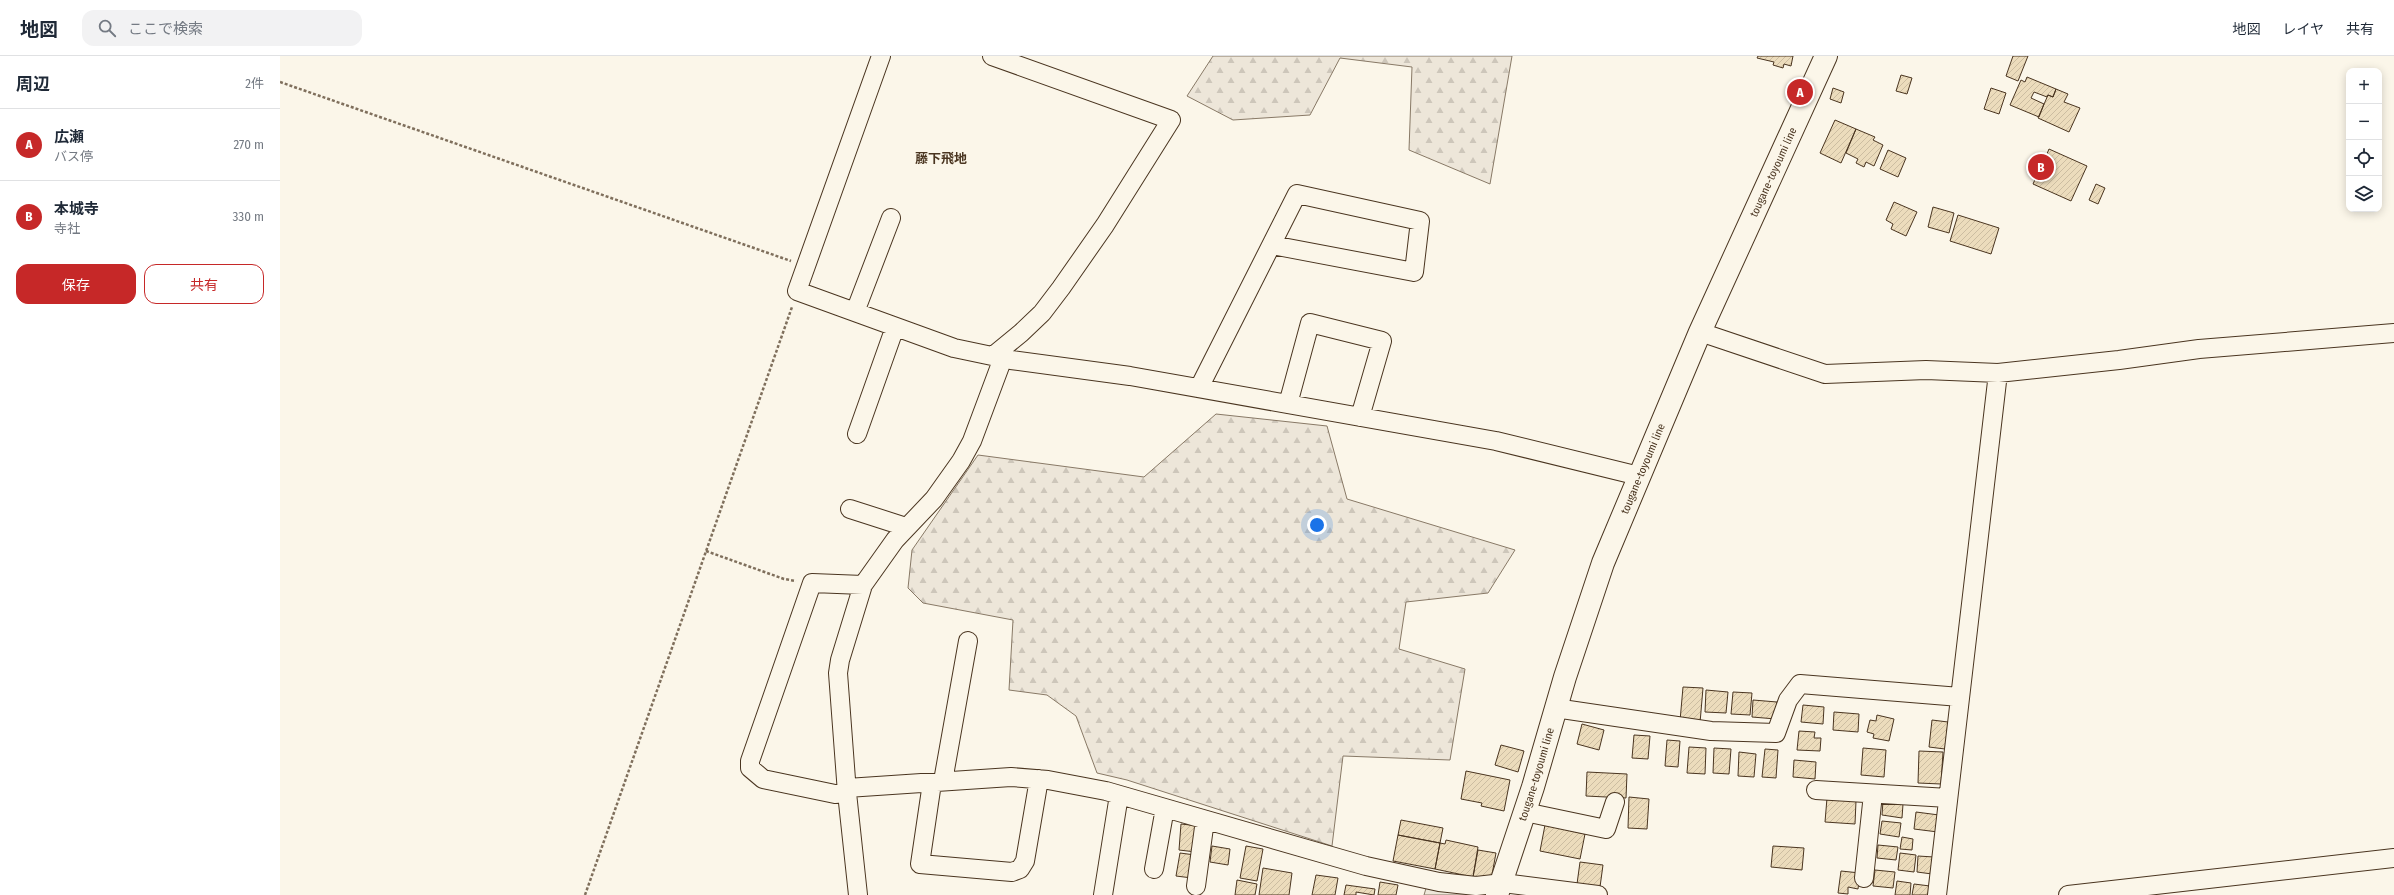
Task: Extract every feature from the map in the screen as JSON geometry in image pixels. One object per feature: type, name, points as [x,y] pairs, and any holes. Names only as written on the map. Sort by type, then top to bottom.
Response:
[{"type":"main road","name":"tougane-toyoumi line","points":[[1500,889],[1525,812],[1555,708],[1603,563],[1700,332],[1826,56]]},
{"type":"street","points":[[881,56],[797,291],[954,348],[998,357],[1199,388],[1496,441],[1639,476]]},
{"type":"street","points":[[858,895],[847,790],[838,673],[840,660],[863,585],[906,527],[934,499],[961,461],[972,441],[998,357],[1037,318],[1061,288],[1105,225],[1171,120],[992,56]]},
{"type":"street","points":[[1199,388],[1297,194],[1420,221],[1414,272],[1272,245]]},
{"type":"street","points":[[855,312],[890,218]]},
{"type":"street","points":[[1288,404],[1310,323],[1382,341],[1360,417]]},
{"type":"street","points":[[857,434],[895,326]]},
{"type":"street","points":[[1700,332],[1825,374],[1926,370],[1998,373],[2119,360],[2199,349],[2394,333]]},
{"type":"street","points":[[1937,895],[1998,373]]},
{"type":"street","points":[[850,509],[906,527]]},
{"type":"street","points":[[863,585],[812,583],[750,761],[750,768],[763,779],[835,794],[847,790],[938,782],[1011,778],[1039,779],[1119,795],[1366,866],[1440,882],[1500,889],[1598,895]]},
{"type":"street","points":[[968,641],[920,864],[1012,872],[1020,869],[1025,861],[1039,779]]},
{"type":"street","points":[[1555,708],[1711,731],[1776,733],[1788,700],[1800,684],[1960,697]]},
{"type":"street","points":[[1816,790],[1948,798]]},
{"type":"street","points":[[1864,878],[1873,794]]},
{"type":"street","points":[[1103,895],[1119,795]]},
{"type":"street","points":[[1525,812],[1606,829],[1615,802]]},
{"type":"street","points":[[1154,868],[1165,808]]},
{"type":"street","points":[[1196,886],[1206,820]]},
{"type":"street","points":[[2068,895],[2394,858]]},
{"type":"path","points":[[280,82],[806,266]]},
{"type":"path","points":[[585,895],[797,291]]},
{"type":"path","points":[[706,551],[784,579],[812,583]]},
{"type":"green space","points":[[1213,56],[1512,56],[1490,184],[1409,150],[1412,67],[1340,58],[1310,115],[1233,120],[1187,96]]},
{"type":"green space","points":[[1216,414],[1327,426],[1347,499],[1515,550],[1488,593],[1406,602],[1399,649],[1465,669],[1450,760],[1343,756],[1332,846],[1127,780],[1097,773],[1076,716],[1047,695],[1009,690],[1013,620],[923,603],[908,588],[912,550],[978,455],[1144,477]]},
{"type":"shaded area","points":[[1427,885],[1481,892],[1479,895],[1424,895]]},
{"type":"building","points":[[1758,56],[1793,56],[1791,66],[1784,64],[1783,68],[1773,65],[1774,62],[1757,58]]},
{"type":"building","points":[[2013,56],[2028,56],[2018,81],[2006,76]]},
{"type":"building","points":[[1901,75],[1912,78],[1907,94],[1896,91]]},
{"type":"building","points":[[2027,77],[2056,89],[2053,97],[2048,95],[2047,97],[2034,92],[2031,98],[2044,104],[2039,117],[2010,105],[2021,80],[2025,82]]},
{"type":"building","points":[[1833,88],[1844,92],[1841,103],[1830,99]]},
{"type":"building","points":[[1991,88],[2006,93],[1999,114],[1984,109]]},
{"type":"building","points":[[2056,89],[2068,94],[2064,102],[2080,108],[2069,132],[2038,118],[2048,95],[2053,97]]},
{"type":"building","points":[[1835,120],[1856,129],[1841,163],[1820,153]]},
{"type":"building","points":[[1856,129],[1875,137],[1873,140],[1883,145],[1874,166],[1866,162],[1864,167],[1856,163],[1858,159],[1846,153]]},
{"type":"building","points":[[2049,149],[2087,166],[2071,201],[2033,184],[2038,173],[2032,170],[2038,158],[2044,161]]},
{"type":"building","points":[[1888,150],[1906,158],[1898,177],[1880,169]]},
{"type":"building","points":[[2096,184],[2105,188],[2098,204],[2089,200]]},
{"type":"building","points":[[1894,202],[1917,212],[1906,236],[1891,229],[1893,224],[1886,220]]},
{"type":"building","points":[[1933,207],[1954,213],[1949,233],[1928,227]]},
{"type":"building","points":[[1958,215],[1999,228],[1991,254],[1950,241]]},
{"type":"building","points":[[1683,687],[1703,688],[1700,723],[1680,721]]},
{"type":"building","points":[[1706,690],[1728,692],[1726,713],[1705,712]]},
{"type":"building","points":[[1733,692],[1752,693],[1750,715],[1731,714]]},
{"type":"building","points":[[1753,700],[1777,702],[1776,719],[1752,717]]},
{"type":"building","points":[[1803,705],[1824,707],[1823,724],[1801,722]]},
{"type":"building","points":[[1834,712],[1859,714],[1858,732],[1833,730]]},
{"type":"building","points":[[1877,715],[1894,719],[1889,741],[1873,738],[1874,734],[1867,732],[1870,720],[1876,721]]},
{"type":"building","points":[[1932,720],[1948,722],[1945,749],[1929,747]]},
{"type":"building","points":[[1582,724],[1604,730],[1599,750],[1577,744]]},
{"type":"building","points":[[1799,731],[1815,732],[1814,738],[1821,738],[1820,751],[1797,750]]},
{"type":"building","points":[[1634,735],[1650,736],[1648,759],[1632,758]]},
{"type":"building","points":[[1667,740],[1680,741],[1678,767],[1665,766]]},
{"type":"building","points":[[1501,745],[1524,751],[1518,772],[1495,765]]},
{"type":"building","points":[[1689,747],[1706,748],[1705,774],[1687,773]]},
{"type":"building","points":[[1714,748],[1731,749],[1729,774],[1713,773]]},
{"type":"building","points":[[1863,748],[1886,750],[1884,777],[1861,775]]},
{"type":"building","points":[[1765,749],[1778,750],[1776,778],[1762,777]]},
{"type":"building","points":[[1919,751],[1943,752],[1941,784],[1918,783]]},
{"type":"building","points":[[1739,752],[1756,754],[1754,777],[1738,776]]},
{"type":"building","points":[[1794,760],[1816,762],[1815,779],[1793,777]]},
{"type":"building","points":[[1466,771],[1510,780],[1504,811],[1481,806],[1482,803],[1461,799]]},
{"type":"building","points":[[1587,772],[1627,774],[1626,798],[1586,796]]},
{"type":"building","points":[[1629,797],[1649,799],[1647,829],[1628,828]]},
{"type":"building","points":[[1827,798],[1856,801],[1855,824],[1825,822]]},
{"type":"building","points":[[1883,801],[1903,804],[1902,818],[1882,815]]},
{"type":"building","points":[[1916,812],[1939,815],[1938,832],[1914,829]]},
{"type":"building","points":[[1401,820],[1443,828],[1440,843],[1398,835]]},
{"type":"building","points":[[1882,821],[1901,823],[1899,837],[1880,834]]},
{"type":"building","points":[[1181,824],[1199,826],[1196,852],[1179,850]]},
{"type":"building","points":[[1545,825],[1585,834],[1580,859],[1540,851]]},
{"type":"building","points":[[1398,835],[1440,843],[1435,869],[1393,861]]},
{"type":"building","points":[[1902,837],[1913,839],[1912,850],[1900,849]]},
{"type":"building","points":[[1446,840],[1478,847],[1473,877],[1435,869],[1440,843],[1445,844]]},
{"type":"building","points":[[1878,845],[1898,847],[1896,860],[1877,858]]},
{"type":"building","points":[[1212,846],[1230,849],[1228,865],[1210,862]]},
{"type":"building","points":[[1246,846],[1263,849],[1257,881],[1240,878]]},
{"type":"building","points":[[1773,846],[1804,848],[1802,870],[1771,867]]},
{"type":"building","points":[[1478,850],[1496,853],[1491,880],[1473,877]]},
{"type":"building","points":[[1180,853],[1195,855],[1192,878],[1176,876]]},
{"type":"building","points":[[1900,853],[1916,855],[1914,872],[1898,870]]},
{"type":"building","points":[[1918,856],[1934,857],[1932,874],[1917,872]]},
{"type":"building","points":[[1580,862],[1603,865],[1600,887],[1577,884]]},
{"type":"building","points":[[1263,868],[1292,873],[1289,895],[1259,895]]},
{"type":"building","points":[[1875,870],[1895,872],[1893,888],[1873,886]]},
{"type":"building","points":[[1841,871],[1860,873],[1858,889],[1848,887],[1848,894],[1838,893]]},
{"type":"building","points":[[1316,875],[1338,878],[1335,895],[1312,895]]},
{"type":"building","points":[[1237,880],[1257,884],[1255,895],[1235,895]]},
{"type":"building","points":[[1897,881],[1911,883],[1910,895],[1895,895]]},
{"type":"building","points":[[1380,882],[1398,885],[1396,895],[1378,895]]},
{"type":"building","points":[[1914,884],[1930,886],[1929,895],[1912,895]]},
{"type":"building","points":[[1346,885],[1375,889],[1374,895],[1356,892],[1356,895],[1344,895]]},
{"type":"place","name":"広瀬","points":[[1800,92]]},
{"type":"place","name":"本城寺","points":[[2041,167]]},
{"type":"district","name":"藤下飛地","points":[[941,158]]}]
